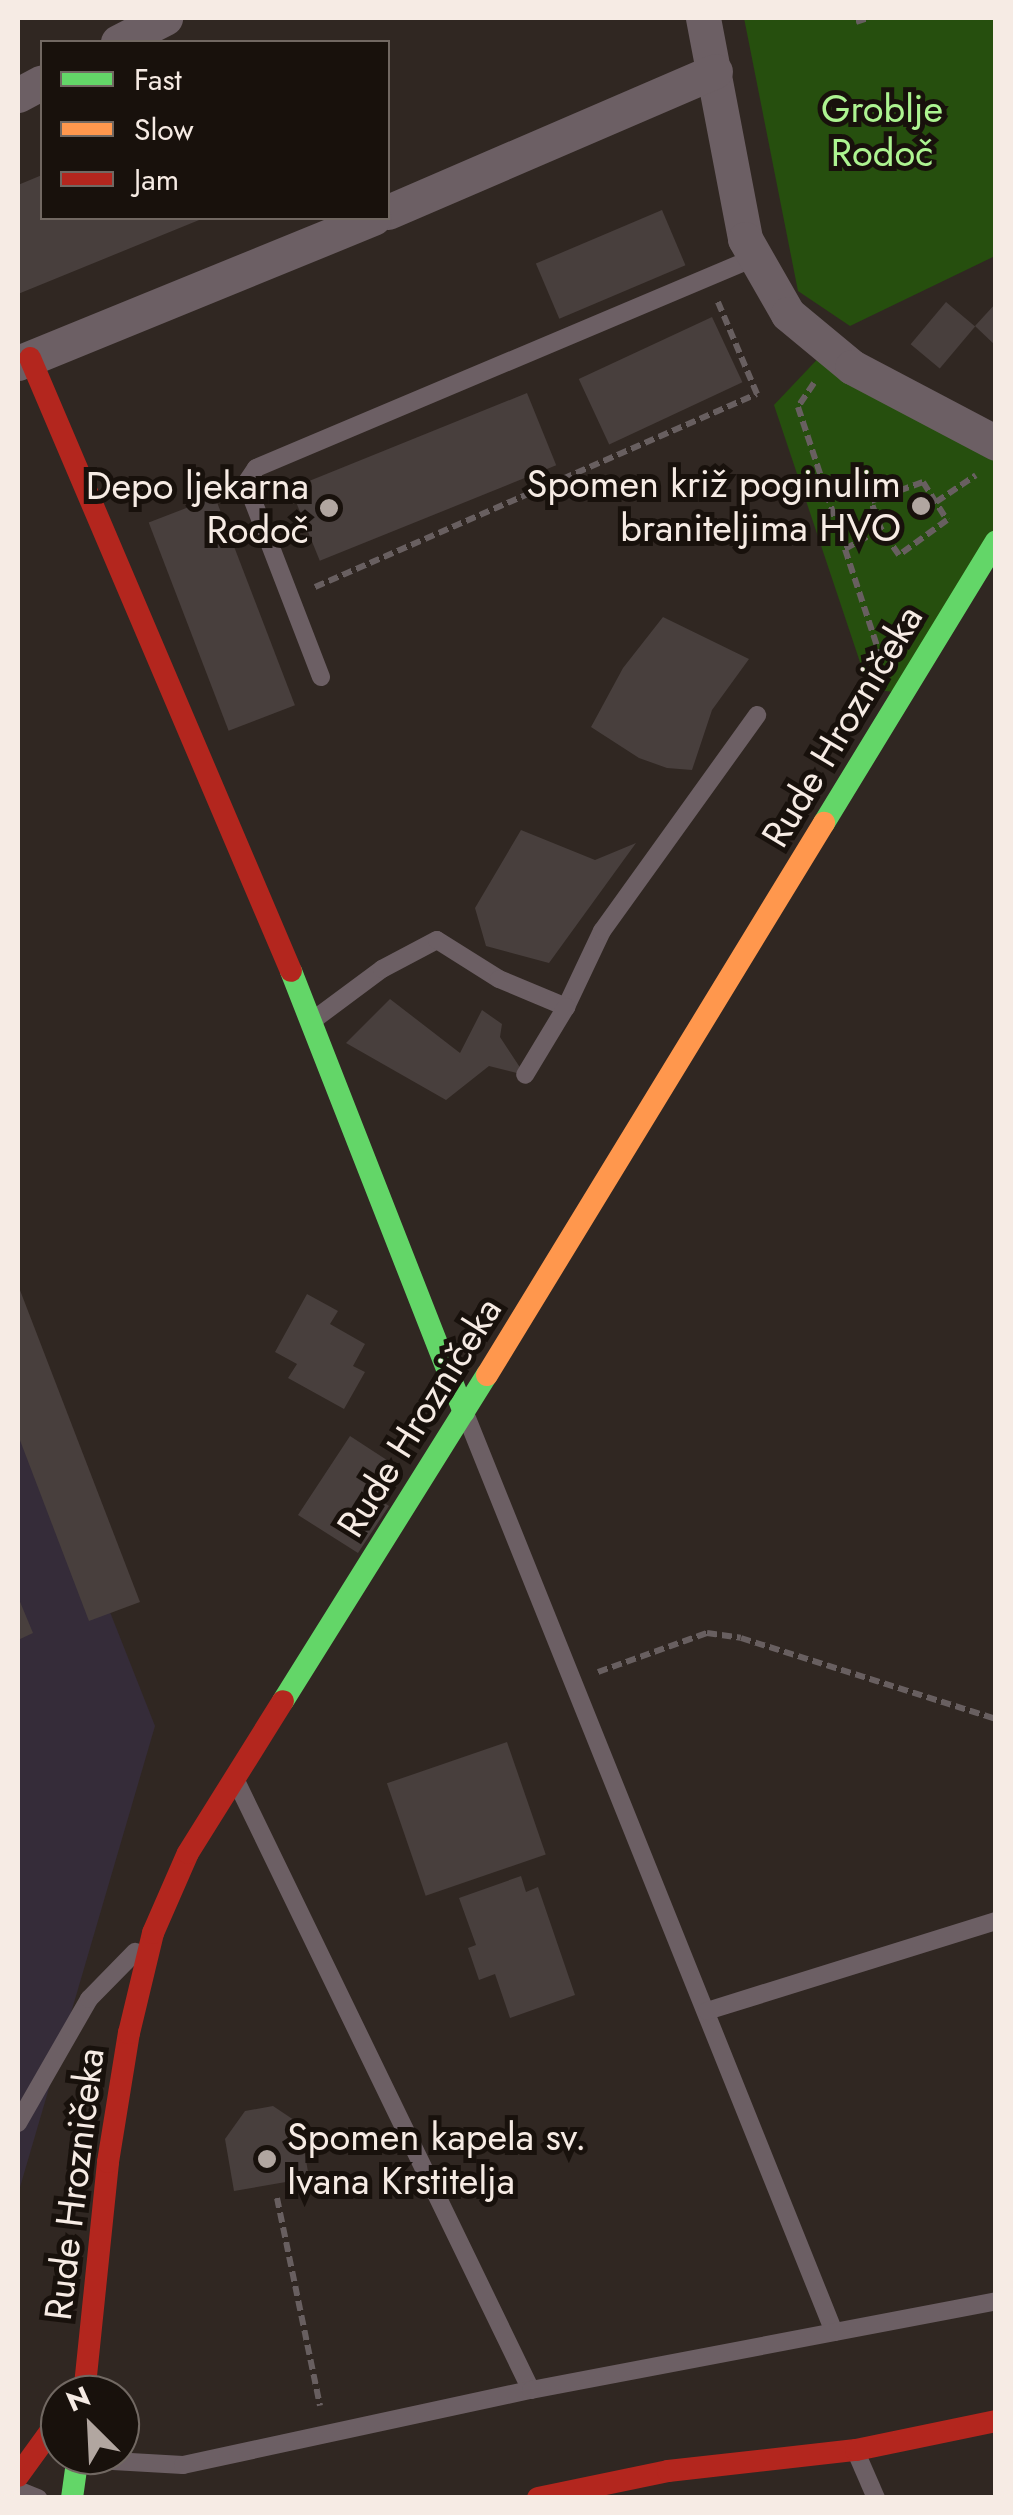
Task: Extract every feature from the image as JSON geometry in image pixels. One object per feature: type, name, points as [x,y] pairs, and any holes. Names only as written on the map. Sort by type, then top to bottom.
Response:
[{"type":"street","points":[[122,40],[165,18]]},
{"type":"street","points":[[703,18],[745,239],[788,314],[852,368],[988,458]]},
{"type":"street","points":[[390,211],[715,71]]},
{"type":"street","points":[[18,95],[40,83]]},
{"type":"street","points":[[369,220],[24,360],[312,1021],[464,1412]]},
{"type":"street","name":"Rude Hrozničeka","points":[[86,2375],[108,2162],[129,2033],[153,1933],[188,1853],[464,1412],[996,541]]},
{"type":"street","points":[[75,2375],[90,2331]]},
{"type":"street","points":[[538,2498],[609,2491],[668,2471],[856,2450],[996,2421]]},
{"type":"street","points":[[18,2476],[40,2446]]},
{"type":"lane","points":[[322,676],[246,483],[256,468],[756,257]]},
{"type":"lane","points":[[525,1074],[566,1008],[602,931],[757,715]]},
{"type":"lane","points":[[312,1021],[382,969],[437,940],[499,979],[566,1008]]},
{"type":"lane","points":[[464,1412],[834,2332]]},
{"type":"lane","points":[[236,1780],[530,2390]]},
{"type":"lane","points":[[707,2011],[996,1921]]},
{"type":"lane","points":[[18,2123],[89,1998],[153,1933]]},
{"type":"lane","points":[[140,2462],[183,2465],[530,2390],[996,2300]]},
{"type":"lane","points":[[856,2450],[876,2498]]},
{"type":"lane","points":[[18,2490],[38,2498]]},
{"type":"path","points":[[856,22],[868,18]]},
{"type":"path","points":[[291,598],[757,394],[707,278]]},
{"type":"path","points":[[838,355],[802,395],[798,406],[883,666],[909,682]]},
{"type":"path","points":[[936,502],[988,458]]},
{"type":"path","points":[[923,482],[947,520],[899,555],[882,529],[871,500],[923,482]]},
{"type":"path","points":[[845,549],[882,529]]},
{"type":"path","points":[[574,1681],[707,1634],[741,1638],[996,1719]]},
{"type":"path","points":[[277,2198],[326,2437]]},
{"type":"shaded area","points":[[18,1379],[155,1726],[18,2194]]},
{"type":"green space","name":"Groblje Rodoč","points":[[744,18],[995,18],[995,256],[850,326],[798,291]]},
{"type":"green space","points":[[828,348],[995,443],[995,541],[902,693],[869,689],[774,405]]},
{"type":"building","points":[[40,176],[40,220],[199,220],[18,294],[18,185]]},
{"type":"building","points":[[662,210],[685,265],[559,319],[536,264]]},
{"type":"building","points":[[946,302],[975,326],[940,369],[911,344]]},
{"type":"building","points":[[996,303],[996,346],[975,326]]},
{"type":"building","points":[[712,317],[742,382],[609,444],[579,379]]},
{"type":"building","points":[[527,393],[556,465],[320,561],[291,489]]},
{"type":"building","points":[[215,497],[295,705],[229,731],[149,522]]},
{"type":"building","points":[[663,617],[749,659],[712,710],[692,770],[667,768],[639,758],[591,727],[623,668]]},
{"type":"building","points":[[521,830],[595,860],[636,843],[549,963],[486,946],[475,908]]},
{"type":"building","points":[[390,999],[460,1053],[482,1010],[502,1024],[500,1037],[525,1075],[489,1066],[446,1100],[346,1043]]},
{"type":"building","points":[[18,1285],[140,1602],[89,1621],[18,1435]]},
{"type":"building","points":[[307,1294],[338,1311],[330,1324],[365,1344],[353,1366],[365,1372],[344,1409],[288,1378],[297,1364],[275,1352]]},
{"type":"building","points":[[350,1436],[396,1466],[375,1497],[389,1506],[358,1553],[298,1515]]},
{"type":"building","points":[[18,1597],[33,1633],[18,1640]]},
{"type":"building","points":[[507,1742],[546,1855],[426,1896],[387,1783]]},
{"type":"building","points":[[521,1876],[526,1892],[538,1887],[575,1995],[510,2018],[495,1974],[479,1980],[468,1948],[476,1945],[459,1898]]},
{"type":"building","name":"Spomen kapela sv. Ivana Krstitelja","points":[[273,2106],[300,2124],[309,2178],[234,2191],[225,2139],[245,2111]]},
{"type":"traffic: fast","points":[[824,823],[996,541]]},
{"type":"traffic: fast","points":[[291,971],[464,1412]]},
{"type":"traffic: fast","points":[[283,1701],[487,1375]]},
{"type":"traffic: fast","points":[[72,2498],[75,2475]]},
{"type":"traffic: slow","points":[[487,1375],[824,823]]},
{"type":"traffic: jam","points":[[30,358],[291,971]]},
{"type":"traffic: jam","points":[[86,2375],[108,2162],[129,2033],[153,1933],[188,1853],[283,1701]]},
{"type":"traffic: jam","points":[[538,2498],[668,2471],[856,2450],[996,2421]]},
{"type":"traffic: jam","points":[[18,2476],[40,2446]]},
{"type":"place","name":"Spomen križ poginulim braniteljima HVO","points":[[921,506]]},
{"type":"place","name":"Depo ljekarna Rodoč","points":[[329,508]]},
{"type":"place","name":"Spomen kapela sv. Ivana Krstitelja","points":[[267,2159]]}]
